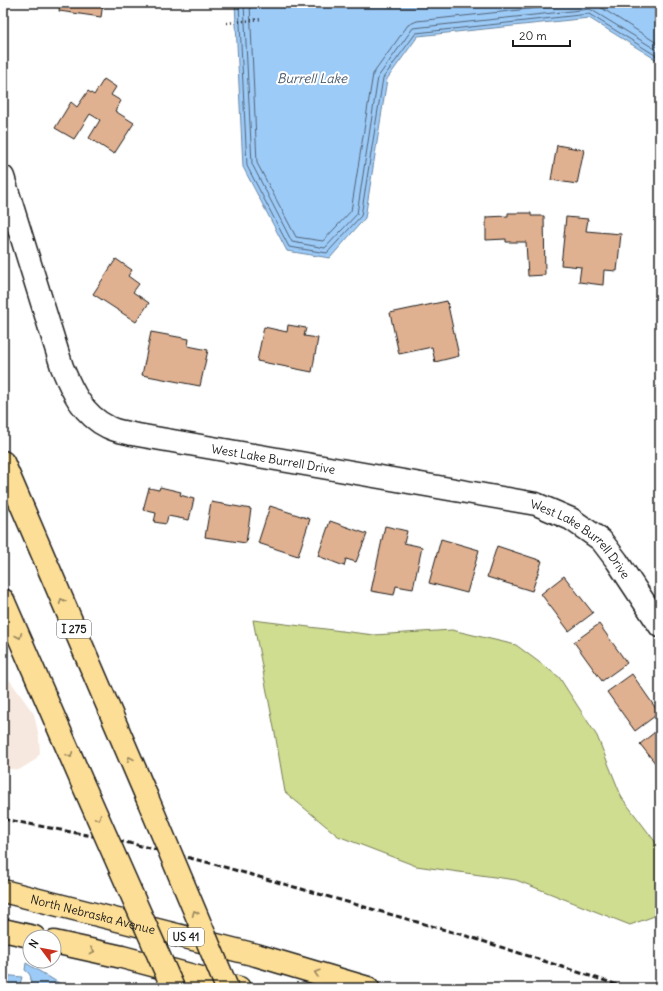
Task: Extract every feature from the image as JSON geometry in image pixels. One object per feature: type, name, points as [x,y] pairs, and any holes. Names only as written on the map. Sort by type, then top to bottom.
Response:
[{"type":"main road","name":"I 275","points":[[3,462],[227,988]]},
{"type":"main road","points":[[3,600],[173,988]]},
{"type":"main road","name":"North Nebraska Avenue","points":[[4,892],[256,955],[368,988]]},
{"type":"main road","points":[[3,930],[22,934]]},
{"type":"main road","points":[[62,944],[239,988]]},
{"type":"street","name":"West Lake Burrell Drive","points":[[3,177],[65,374],[73,393],[89,414],[108,428],[139,436],[536,504],[571,519],[601,540],[618,561],[660,626]]},
{"type":"path","points":[[227,23],[262,19]]},
{"type":"shaded area","points":[[3,671],[34,714],[39,737],[40,753],[35,760],[19,770],[3,768]]},
{"type":"green space","points":[[253,620],[374,635],[452,630],[516,645],[559,677],[597,736],[622,798],[660,848],[660,914],[630,925],[516,880],[416,866],[338,836],[285,792]]},
{"type":"water","name":"Burrell Lake","points":[[235,3],[660,3],[660,62],[589,18],[418,36],[387,79],[365,218],[330,258],[287,251],[243,167]]},
{"type":"water","points":[[36,969],[67,988],[29,988],[31,978],[25,970]]},
{"type":"water","points":[[3,975],[22,977],[19,988],[3,988]]},
{"type":"building","points":[[60,3],[103,3],[101,17],[59,11]]},
{"type":"building","points":[[104,79],[116,87],[111,95],[121,101],[115,111],[134,123],[114,154],[89,138],[100,120],[90,114],[74,139],[55,128],[71,102],[77,107],[88,91],[94,95]]},
{"type":"building","points":[[557,145],[584,150],[577,184],[551,180]]},
{"type":"building","points":[[508,213],[531,213],[531,216],[544,216],[545,275],[528,276],[526,242],[506,242],[506,239],[486,240],[486,217],[508,216]]},
{"type":"building","points":[[566,217],[588,219],[586,231],[621,234],[617,271],[604,270],[603,285],[579,282],[581,267],[561,265]]},
{"type":"building","points":[[116,259],[132,270],[128,276],[139,284],[133,292],[149,303],[136,322],[93,294]]},
{"type":"building","points":[[447,301],[459,356],[435,362],[432,347],[399,354],[390,313]]},
{"type":"building","points":[[288,325],[306,328],[304,336],[318,338],[312,372],[257,361],[264,327],[287,332]]},
{"type":"building","points":[[151,332],[189,339],[188,346],[208,350],[200,386],[142,375]]},
{"type":"building","points":[[160,487],[181,492],[180,495],[194,499],[189,520],[168,516],[166,524],[154,522],[156,513],[143,510],[149,488],[159,490]]},
{"type":"building","points":[[211,502],[251,509],[246,543],[205,537]]},
{"type":"building","points":[[270,506],[310,519],[298,556],[258,543]]},
{"type":"building","points":[[330,521],[367,534],[356,562],[346,559],[344,566],[318,556]]},
{"type":"building","points":[[385,526],[407,531],[404,543],[422,547],[413,589],[396,586],[394,595],[371,591]]},
{"type":"building","points":[[441,539],[479,550],[467,593],[429,583]]},
{"type":"building","points":[[497,546],[542,561],[532,591],[487,577]]},
{"type":"building","points":[[564,576],[593,613],[569,631],[541,594]]},
{"type":"building","points":[[599,624],[627,663],[602,681],[574,642]]},
{"type":"building","points":[[632,674],[659,713],[635,731],[607,692]]},
{"type":"building","points":[[660,728],[660,769],[640,744]]},
{"type":"railway","points":[[3,819],[129,843],[210,863],[470,937],[627,988]]}]
